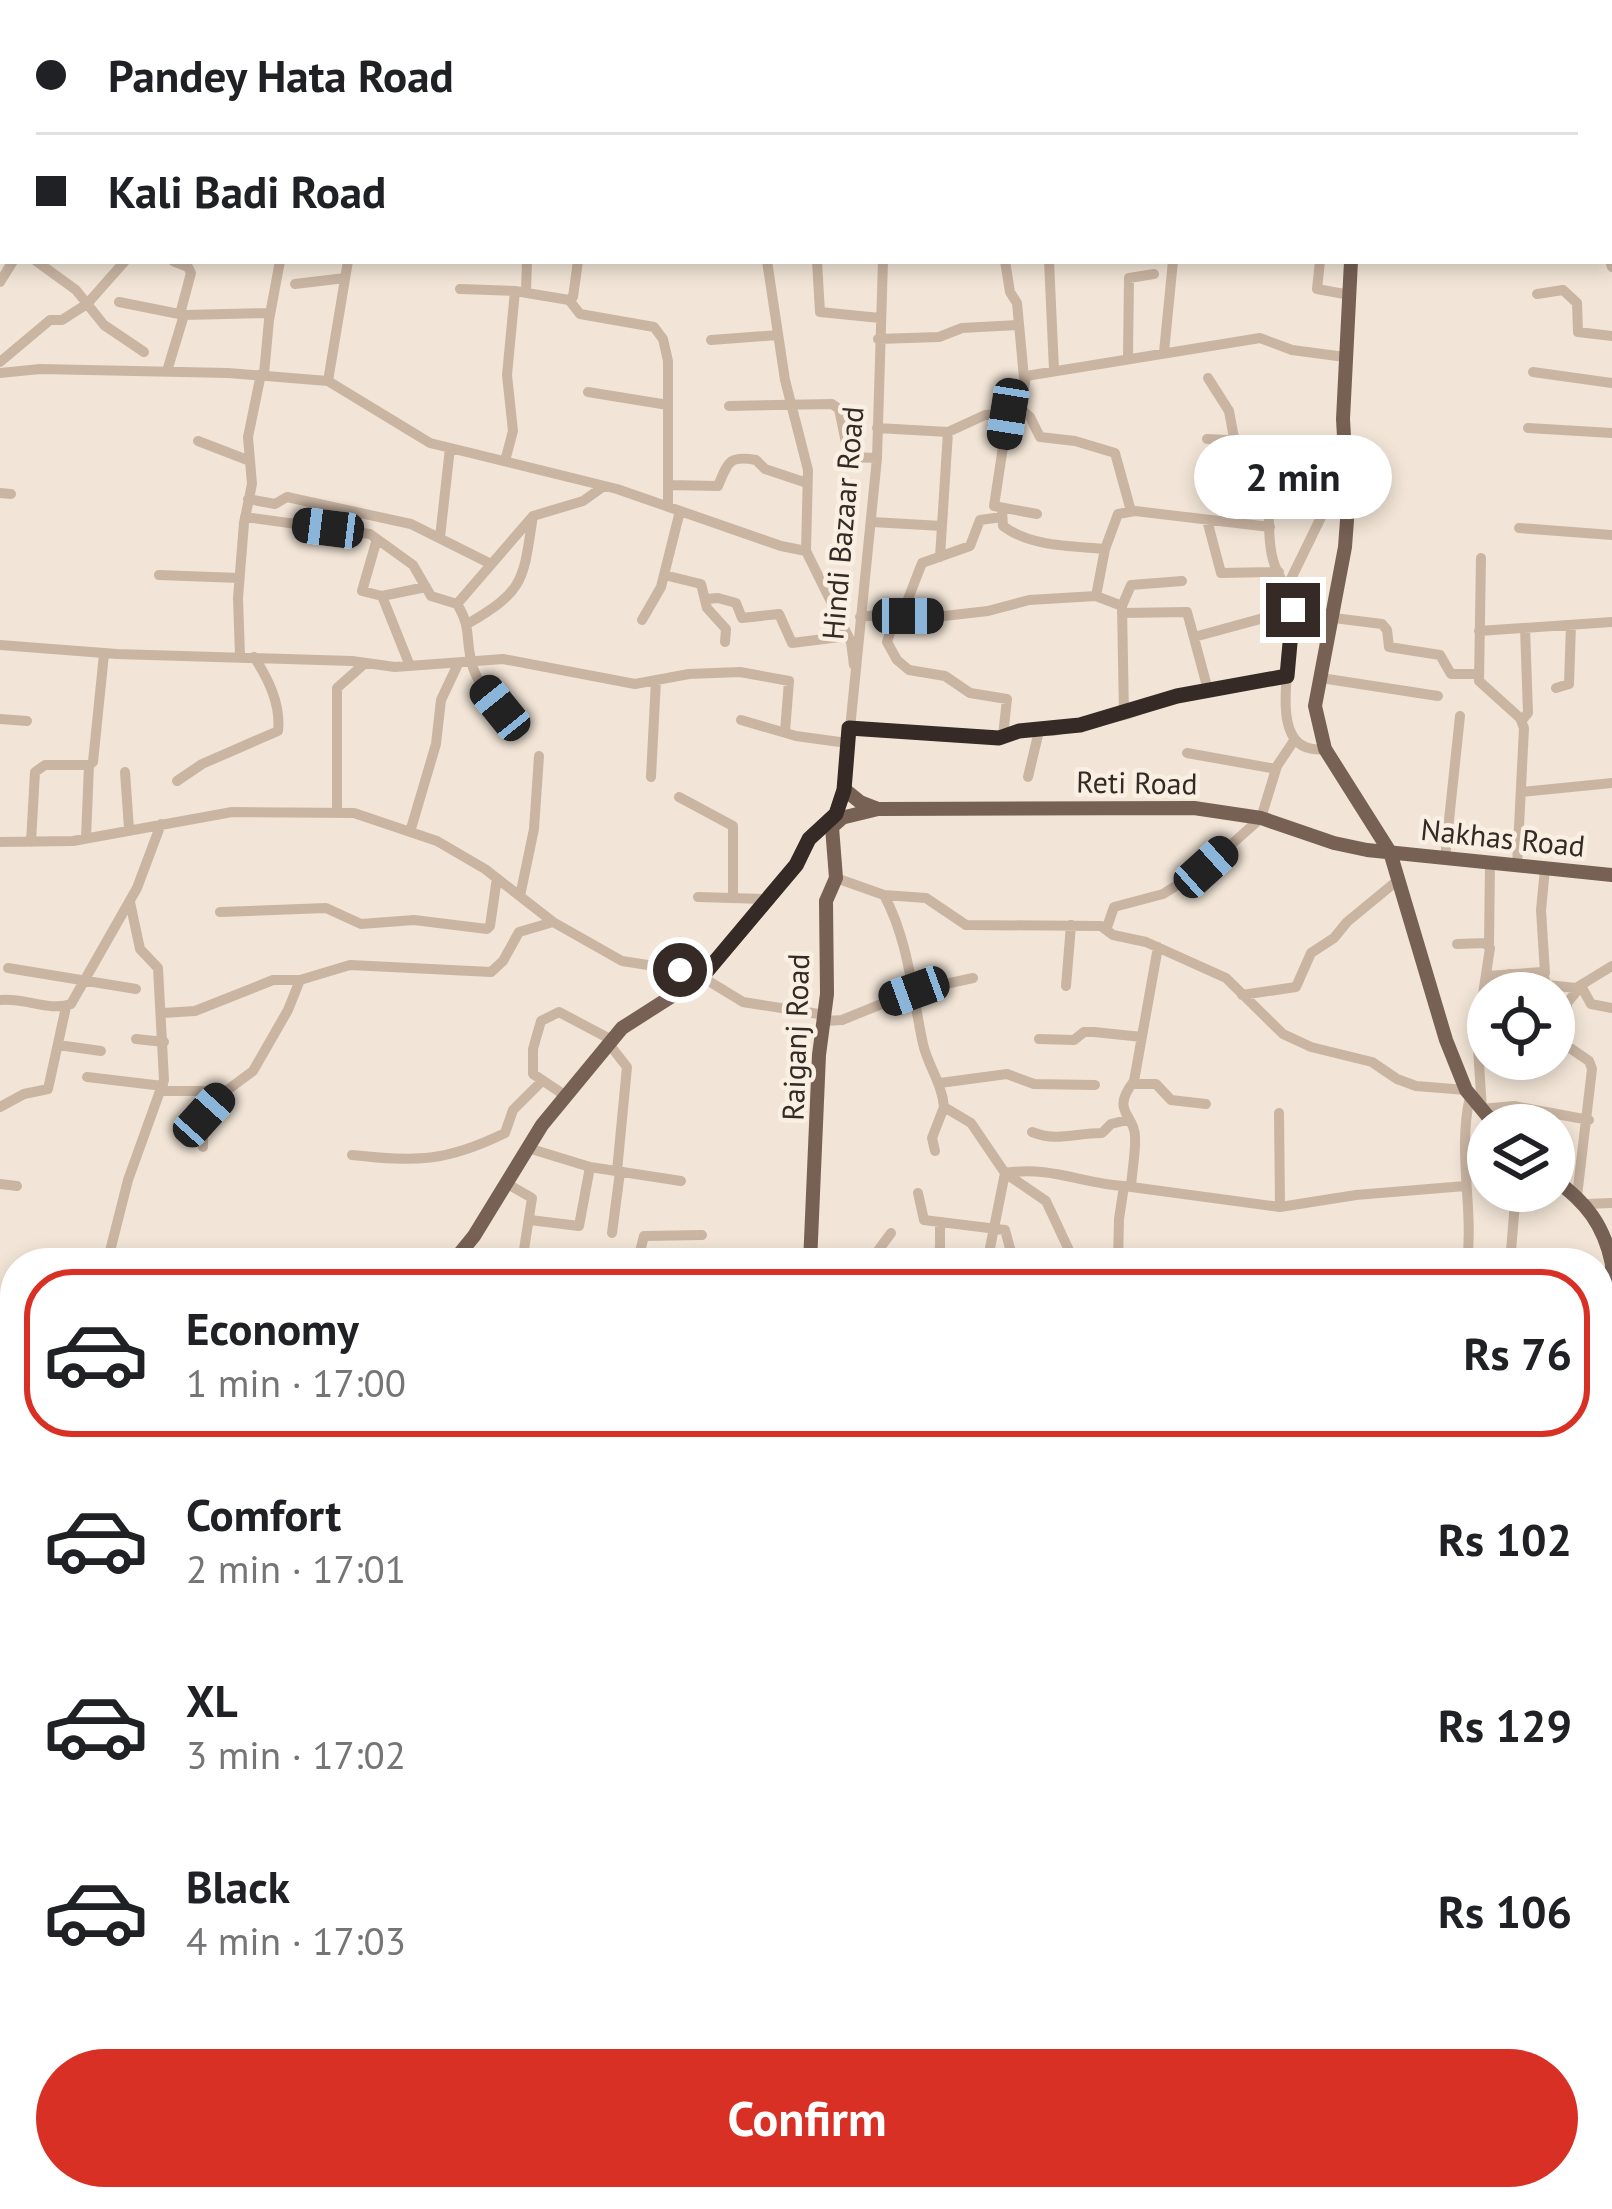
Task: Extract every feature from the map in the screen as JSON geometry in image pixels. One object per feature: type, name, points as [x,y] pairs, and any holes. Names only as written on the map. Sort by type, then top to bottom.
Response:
[{"type":"main road","points":[[1352,264],[1345,547],[1316,706],[1325,749],[1390,852],[1446,1040],[1477,1104]]},
{"type":"main road","points":[[462,1248],[528,1148],[622,1028],[699,979],[796,865],[809,839],[838,816],[844,790],[878,809]]},
{"type":"main road","name":"Reti Road","points":[[838,816],[878,809],[1194,808],[1261,818],[1334,843],[1390,852]]},
{"type":"main road","name":"Raiganj Road","points":[[811,1248],[819,1055],[825,1018],[826,901],[836,878],[832,826],[838,816]]},
{"type":"main road","name":"Nakhas Road","points":[[1390,852],[1612,875]]},
{"type":"main road","points":[[1575,1195],[1607,1238],[1608,1248]]},
{"type":"street","points":[[40,264],[76,290],[104,325],[144,352]]},
{"type":"street","points":[[2,368],[50,320],[62,320],[87,304],[122,264]]},
{"type":"street","points":[[167,371],[191,272],[180,264]]},
{"type":"street","points":[[240,656],[239,578],[248,499],[248,437],[279,264]]},
{"type":"street","points":[[328,381],[347,264]]},
{"type":"street","points":[[505,461],[513,431],[507,375],[526,264]]},
{"type":"street","points":[[569,300],[578,264]]},
{"type":"street","points":[[767,264],[791,403],[802,436],[806,551],[848,636],[854,665]]},
{"type":"street","points":[[817,264],[820,312],[880,318]]},
{"type":"street","name":"Hindi Bazaar Road","points":[[844,790],[877,458],[884,264]]},
{"type":"street","points":[[1006,264],[1019,325],[1022,410]]},
{"type":"street","points":[[1049,264],[1054,370]]},
{"type":"street","points":[[1165,352],[1173,264]]},
{"type":"street","points":[[1320,264],[1317,289],[1350,295]]},
{"type":"street","points":[[1128,357],[1129,278],[1154,274]]},
{"type":"street","points":[[295,284],[345,278]]},
{"type":"street","points":[[460,289],[569,300],[580,314],[658,331],[666,348],[668,484],[674,509],[664,575],[642,620]]},
{"type":"street","points":[[1537,294],[1563,290],[1577,303],[1578,332],[1612,336]]},
{"type":"street","points":[[119,302],[182,315],[270,313]]},
{"type":"street","points":[[878,338],[939,337],[962,328],[1019,325]]},
{"type":"street","points":[[711,340],[778,335]]},
{"type":"street","points":[[1024,377],[1260,338],[1292,350],[1346,357]]},
{"type":"street","points":[[2,368],[262,374],[328,381],[430,443],[604,486],[806,551]]},
{"type":"street","points":[[1533,371],[1612,383]]},
{"type":"street","points":[[1208,378],[1228,408],[1234,438]]},
{"type":"street","points":[[588,392],[668,405]]},
{"type":"street","points":[[729,406],[837,406],[849,457],[877,458]]},
{"type":"street","points":[[877,428],[948,432],[985,415],[1022,410]]},
{"type":"street","points":[[1022,410],[1040,437],[1115,453],[1131,511]]},
{"type":"street","points":[[1008,414],[994,502],[1006,529],[1036,542],[1105,549]]},
{"type":"street","points":[[1528,428],[1612,434]]},
{"type":"street","points":[[940,557],[948,432]]},
{"type":"street","points":[[1106,930],[1114,907],[1163,894],[1206,867],[1261,818],[1276,770],[1293,742],[1286,698],[1293,610],[1279,572],[1260,457],[1248,441],[1207,439]]},
{"type":"street","points":[[198,441],[250,461]]},
{"type":"street","points":[[440,537],[451,448]]},
{"type":"street","points":[[1260,457],[1307,460],[1320,465],[1322,473],[1316,499],[1325,508],[1288,591]]},
{"type":"street","points":[[668,484],[718,485],[727,462],[734,458],[757,460],[765,470],[807,483]]},
{"type":"street","points":[[1322,473],[1345,476]]},
{"type":"street","points":[[457,604],[532,516],[583,501],[604,486]]},
{"type":"street","points":[[248,499],[272,504],[287,497],[398,520],[489,563]]},
{"type":"street","points":[[1096,596],[1118,514],[1131,511],[1270,527]]},
{"type":"street","points":[[1003,736],[1006,699],[970,693],[950,677],[909,670],[886,642],[918,568],[970,546],[980,520],[1002,513],[1037,514]]},
{"type":"street","points":[[469,623],[508,601],[525,566],[532,516]]},
{"type":"street","points":[[245,517],[370,534],[413,566],[431,596],[457,604],[469,623],[465,663],[441,700],[436,744],[410,832]]},
{"type":"street","points":[[1207,520],[1221,573],[1279,572]]},
{"type":"street","points":[[872,522],[942,526]]},
{"type":"street","points":[[1519,528],[1612,535]]},
{"type":"street","points":[[376,538],[362,591],[382,596],[426,587]]},
{"type":"street","points":[[1481,558],[1478,674],[1483,686],[1522,720]]},
{"type":"street","points":[[159,575],[239,578]]},
{"type":"street","points":[[664,575],[698,582],[710,612],[726,629],[725,642]]},
{"type":"street","points":[[1124,715],[1122,609],[1131,585],[1182,581]]},
{"type":"street","points":[[382,596],[410,666]]},
{"type":"street","points":[[860,617],[944,616],[1029,600],[1096,596],[1122,609],[1184,610],[1208,690]]},
{"type":"street","points":[[705,599],[736,603],[742,618],[781,615],[792,643],[848,636]]},
{"type":"street","points":[[1194,637],[1293,610]]},
{"type":"street","points":[[1334,618],[1382,624],[1390,647],[1440,655],[1447,672],[1478,674]]},
{"type":"street","points":[[1479,631],[1612,622]]},
{"type":"street","points":[[1556,688],[1568,684],[1571,625]]},
{"type":"street","points":[[1517,866],[1522,720],[1528,713],[1525,628]]},
{"type":"street","points":[[0,645],[104,654],[410,666],[502,659],[635,684],[689,674],[740,672],[785,679],[790,685],[785,732]]},
{"type":"street","points":[[86,838],[89,765],[104,654]]},
{"type":"street","points":[[177,781],[202,764],[278,731],[280,722],[267,676],[254,657]]},
{"type":"street","points":[[465,663],[500,708]]},
{"type":"street","points":[[337,810],[338,688],[364,664]]},
{"type":"street","points":[[849,728],[951,737],[1003,736],[1124,715],[1208,690],[1287,676]]},
{"type":"street","points":[[1321,678],[1438,696]]},
{"type":"street","points":[[651,777],[656,680]]},
{"type":"street","points":[[1444,858],[1460,716]]},
{"type":"street","points":[[0,719],[27,721]]},
{"type":"street","points":[[741,720],[847,743]]},
{"type":"street","points":[[1028,777],[1039,731]]},
{"type":"street","points":[[1293,742],[1310,751],[1325,749]]},
{"type":"street","points":[[1187,753],[1276,770]]},
{"type":"street","points":[[520,896],[532,843],[539,756]]},
{"type":"street","points":[[32,842],[38,768],[89,765]]},
{"type":"street","points":[[125,772],[129,829]]},
{"type":"street","points":[[1520,792],[1612,783]]},
{"type":"street","points":[[679,797],[733,826],[733,898]]},
{"type":"street","points":[[0,842],[86,838],[232,812],[337,810],[436,841],[497,878],[553,922],[622,962],[680,970],[743,1001],[842,1020],[914,991],[974,978]]},
{"type":"street","points":[[0,1107],[48,1089],[66,1007],[87,982],[111,929],[130,902],[161,824]]},
{"type":"street","points":[[1487,972],[1490,863]]},
{"type":"street","points":[[1545,868],[1541,910],[1545,972]]},
{"type":"street","points":[[220,912],[326,908],[368,925],[414,920],[487,929],[497,878]]},
{"type":"street","points":[[836,878],[884,895],[926,898],[966,925],[1071,925],[1106,930],[1226,978],[1283,1034],[1311,1047],[1372,1062],[1416,1086],[1589,1120]]},
{"type":"street","points":[[1242,995],[1292,990],[1311,953],[1398,880]]},
{"type":"street","points":[[884,895],[897,919],[924,1049],[940,1083],[944,1107],[932,1138],[935,1151]]},
{"type":"street","points":[[698,897],[766,899]]},
{"type":"street","points":[[111,1248],[128,1180],[162,1089],[158,968],[140,949],[130,902]]},
{"type":"street","points":[[163,1013],[196,1011],[278,979],[300,980],[350,965],[491,972],[519,932],[553,922]]},
{"type":"street","points":[[1066,986],[1071,925]]},
{"type":"street","points":[[1457,944],[1489,944]]},
{"type":"street","points":[[1120,1248],[1136,1134],[1127,1120],[1124,1098],[1132,1084],[1158,947]]},
{"type":"street","points":[[1575,994],[1612,967]]},
{"type":"street","points":[[8,968],[136,989]]},
{"type":"street","points":[[203,1147],[203,1117],[226,1090],[253,1071],[300,980]]},
{"type":"street","points":[[1575,986],[1581,986]]},
{"type":"street","points":[[1581,986],[1591,1004],[1612,1008]]},
{"type":"street","points":[[0,1000],[66,1007]]},
{"type":"street","points":[[566,1096],[533,1075],[539,1025],[552,1012],[611,1042],[627,1067],[612,1234]]},
{"type":"street","points":[[1039,1039],[1074,1040],[1094,1032],[1142,1037]]},
{"type":"street","points":[[136,1039],[164,1042]]},
{"type":"street","points":[[58,1046],[101,1051]]},
{"type":"street","points":[[1575,1056],[1591,1064],[1582,1200],[1612,1203]]},
{"type":"street","points":[[940,1083],[1007,1074],[1034,1084],[1095,1085]]},
{"type":"street","points":[[87,1077],[162,1089],[226,1090]]},
{"type":"street","points":[[1468,1248],[1464,1123],[1477,1080]]},
{"type":"street","points":[[352,1155],[414,1162],[483,1144],[505,1133],[513,1110],[542,1082]]},
{"type":"street","points":[[1132,1084],[1156,1084],[1171,1100],[1205,1104]]},
{"type":"street","points":[[944,1107],[971,1123],[1005,1173],[1046,1202],[1068,1248]]},
{"type":"street","points":[[1280,1112],[1280,1207]]},
{"type":"street","points":[[1032,1132],[1053,1139],[1102,1133],[1111,1124],[1127,1120]]},
{"type":"street","points":[[528,1148],[590,1167],[681,1181]]},
{"type":"street","points":[[530,1220],[580,1226],[590,1167]]},
{"type":"street","points":[[1005,1173],[1064,1172],[1084,1182],[1280,1207],[1465,1186]]},
{"type":"street","points":[[989,1248],[1005,1173]]},
{"type":"street","points":[[506,1183],[532,1198],[525,1248]]},
{"type":"street","points":[[0,1184],[17,1186]]},
{"type":"street","points":[[918,1193],[921,1216],[940,1223],[1003,1229],[1010,1248]]},
{"type":"street","points":[[1511,1248],[1514,1212]]},
{"type":"street","points":[[939,1248],[940,1223]]},
{"type":"street","points":[[880,1248],[891,1233]]},
{"type":"street","points":[[639,1248],[641,1238],[648,1234],[702,1234]]},
{"type":"route","points":[[680,970],[696,981],[702,977],[796,865],[809,839],[836,814],[844,790],[849,728],[999,738],[1019,731],[1053,731],[1124,715],[1177,696],[1287,676],[1293,610]]}]
